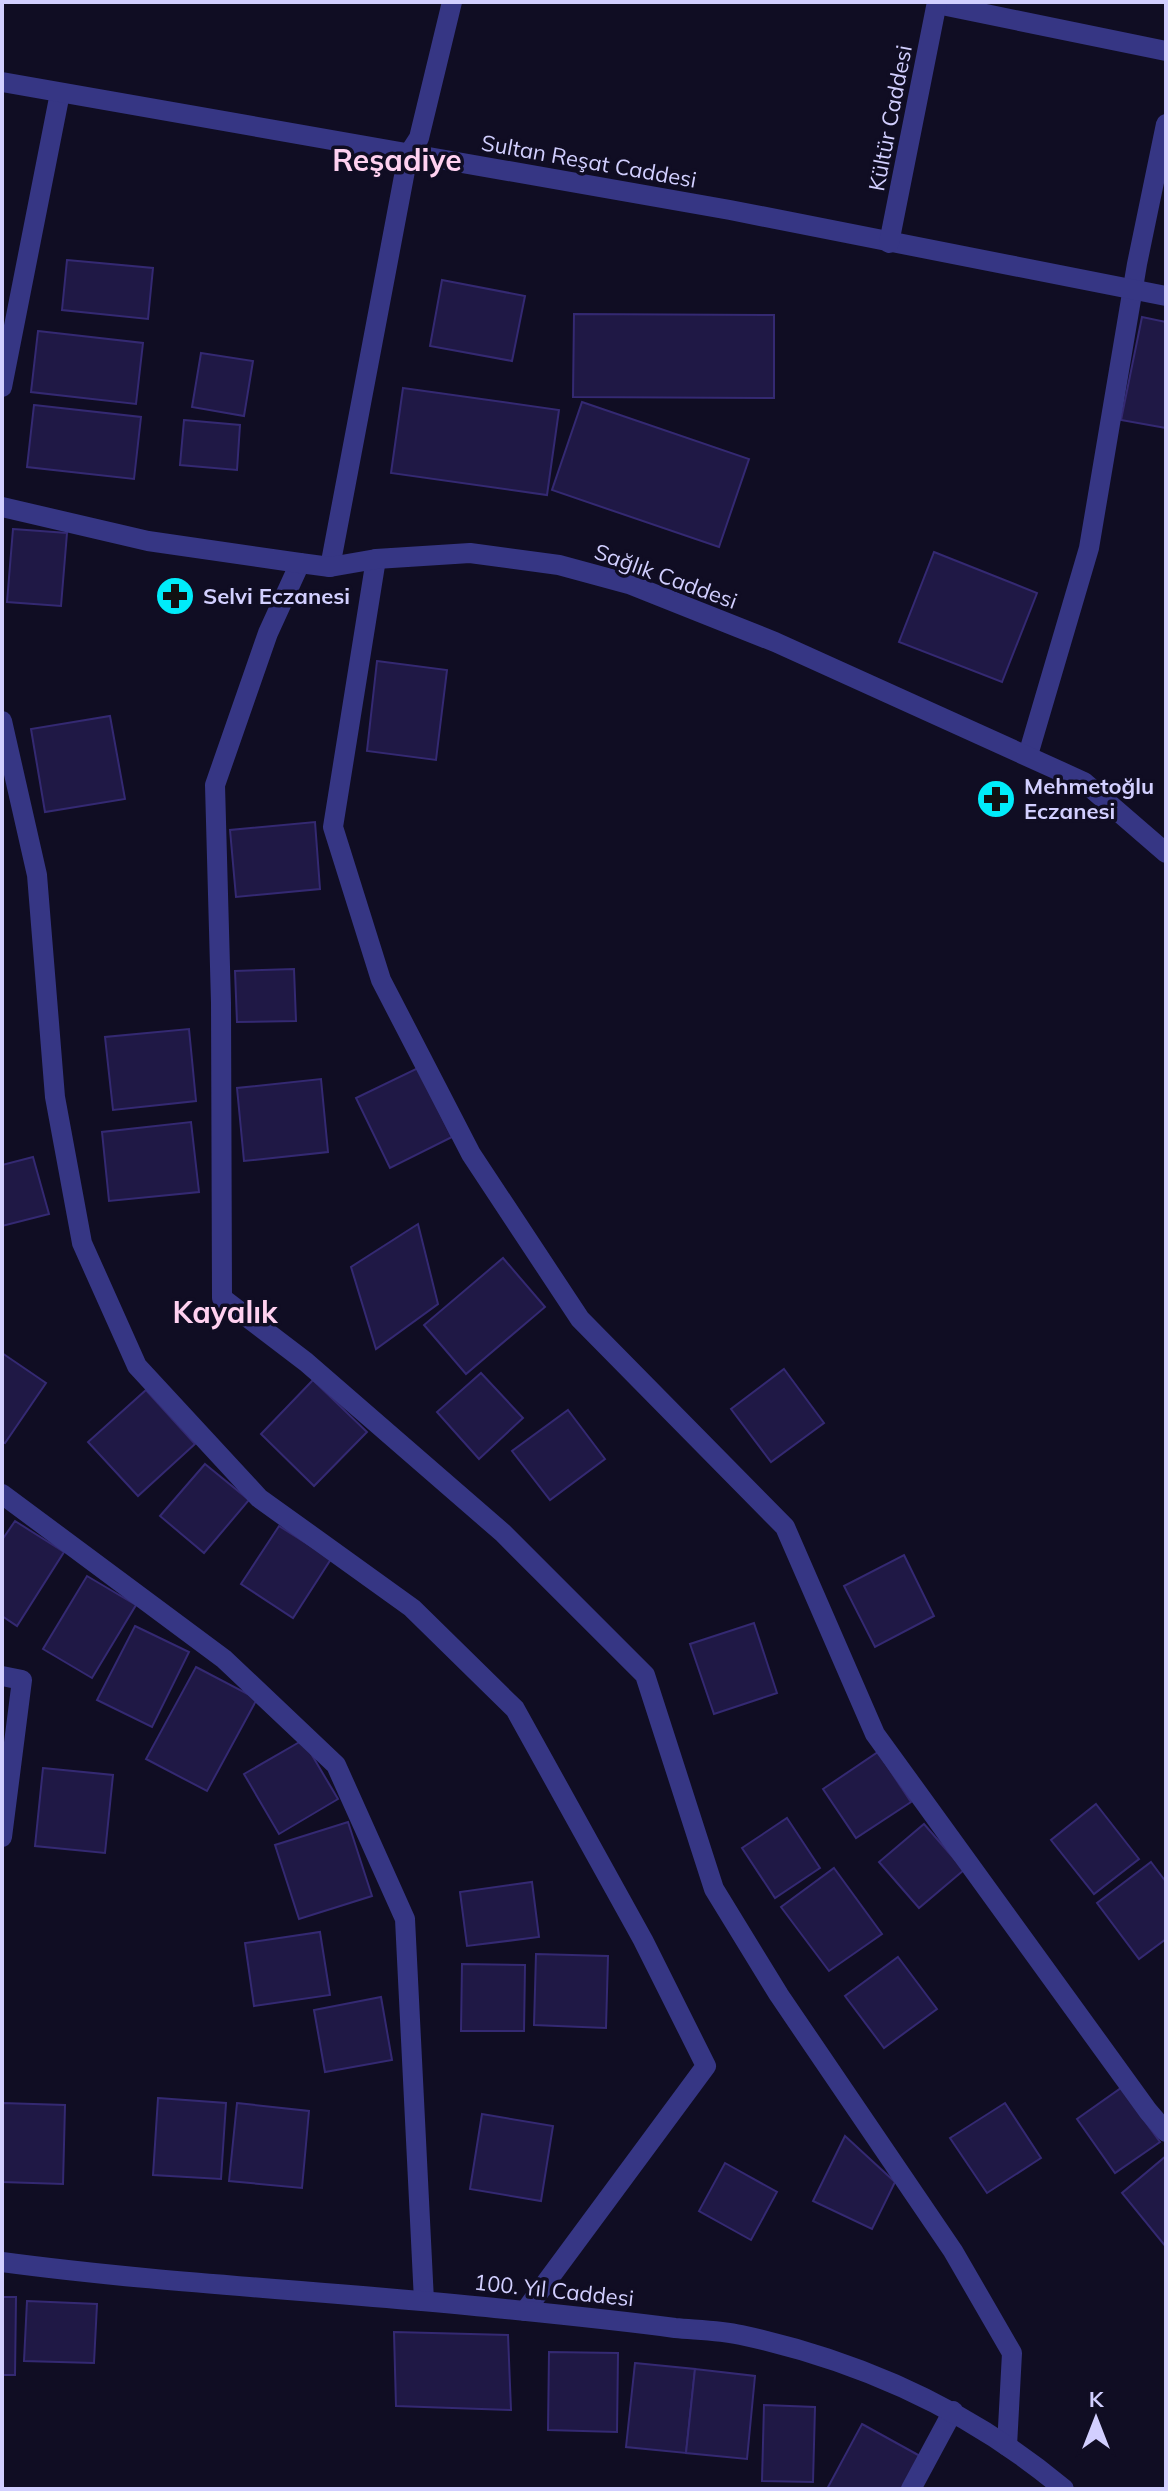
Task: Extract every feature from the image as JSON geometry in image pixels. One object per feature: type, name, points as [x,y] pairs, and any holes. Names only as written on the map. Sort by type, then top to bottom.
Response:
[{"type":"street","points":[[330,567],[408,155],[419,138],[452,2]]},
{"type":"street","points":[[937,3],[1166,51]]},
{"type":"street","name":"Kültür Caddesi","points":[[889,243],[937,3]]},
{"type":"street","name":"Sultan Reşat Caddesi","points":[[2,82],[730,210],[1166,296]]},
{"type":"street","points":[[2,387],[60,93]]},
{"type":"street","points":[[1028,755],[1089,548],[1133,289],[1166,124]]},
{"type":"street","name":"Sağlık Caddesi","points":[[2,507],[148,541],[330,567],[376,559],[470,553],[559,565],[629,584],[775,642],[1084,782],[1166,853]]},
{"type":"street","points":[[376,559],[333,827],[381,980],[471,1154],[580,1319],[785,1527],[875,1734],[1166,2132]]},
{"type":"street","points":[[300,563],[268,633],[215,785],[221,1003],[222,1298],[306,1362],[503,1533],[645,1675],[714,1889],[779,1995],[953,2251],[1012,2353],[1007,2446]]},
{"type":"street","points":[[2,721],[37,875],[55,1097],[82,1243],[137,1366],[259,1498],[412,1608],[515,1709],[643,1940],[706,2066],[525,2311]]},
{"type":"street","points":[[2,1494],[224,1659],[336,1765],[405,1919],[424,2301]]},
{"type":"street","points":[[2,1676],[22,1680],[2,1837]]},
{"type":"street","name":"100. Yıl Caddesi","points":[[2,2262],[192,2283],[525,2311],[739,2335],[841,2363],[899,2385],[953,2411],[1026,2457],[1064,2489]]},
{"type":"street","points":[[911,2489],[953,2411]]},
{"type":"building","points":[[67,260],[153,268],[148,319],[62,310]]},
{"type":"building","points":[[442,280],[525,296],[512,361],[430,346]]},
{"type":"building","points":[[574,314],[774,315],[774,398],[573,397]]},
{"type":"building","points":[[1142,317],[1166,322],[1166,428],[1121,420]]},
{"type":"building","points":[[38,331],[143,343],[136,404],[31,392]]},
{"type":"building","points":[[201,353],[253,361],[244,416],[192,407]]},
{"type":"building","points":[[403,388],[559,410],[547,495],[391,473]]},
{"type":"building","points":[[582,402],[749,459],[719,547],[552,490]]},
{"type":"building","points":[[34,405],[141,417],[134,479],[27,467]]},
{"type":"building","points":[[184,420],[240,425],[237,470],[180,465]]},
{"type":"building","points":[[13,529],[67,533],[61,606],[7,602]]},
{"type":"building","points":[[934,552],[1037,593],[1002,682],[899,642]]},
{"type":"building","points":[[377,661],[447,670],[436,760],[367,751]]},
{"type":"building","points":[[110,716],[125,799],[45,812],[31,729]]},
{"type":"building","points":[[315,822],[320,889],[236,897],[230,830]]},
{"type":"building","points":[[294,969],[296,1021],[237,1022],[235,971]]},
{"type":"building","points":[[189,1029],[196,1101],[113,1110],[105,1037]]},
{"type":"building","points":[[418,1068],[452,1137],[390,1168],[356,1098]]},
{"type":"building","points":[[321,1079],[328,1152],[244,1161],[237,1088]]},
{"type":"building","points":[[191,1122],[199,1192],[109,1201],[102,1132]]},
{"type":"building","points":[[33,1157],[49,1214],[2,1226],[2,1165]]},
{"type":"building","points":[[418,1224],[438,1304],[376,1349],[351,1267]]},
{"type":"building","points":[[503,1258],[545,1307],[466,1374],[424,1325]]},
{"type":"building","points":[[2,1353],[46,1383],[5,1443],[2,1442]]},
{"type":"building","points":[[784,1369],[824,1423],[771,1462],[731,1409]]},
{"type":"building","points":[[481,1373],[523,1418],[479,1459],[437,1412]]},
{"type":"building","points":[[313,1380],[367,1432],[314,1486],[261,1434]]},
{"type":"building","points":[[146,1390],[195,1444],[138,1496],[88,1442]]},
{"type":"building","points":[[568,1410],[605,1459],[550,1500],[512,1451]]},
{"type":"building","points":[[205,1464],[249,1500],[204,1553],[160,1516]]},
{"type":"building","points":[[15,1521],[64,1552],[17,1626],[2,1616],[2,1540]]},
{"type":"building","points":[[279,1526],[331,1559],[293,1618],[241,1584]]},
{"type":"building","points":[[904,1555],[934,1616],[875,1647],[844,1586]]},
{"type":"building","points":[[87,1576],[136,1605],[92,1678],[43,1649]]},
{"type":"building","points":[[754,1623],[777,1693],[714,1714],[690,1644]]},
{"type":"building","points":[[135,1626],[189,1652],[152,1727],[97,1700]]},
{"type":"building","points":[[196,1667],[257,1699],[207,1791],[146,1759]]},
{"type":"building","points":[[303,1740],[338,1799],[279,1834],[244,1774]]},
{"type":"building","points":[[878,1752],[911,1802],[856,1838],[823,1789]]},
{"type":"building","points":[[43,1768],[113,1775],[105,1853],[35,1846]]},
{"type":"building","points":[[1096,1804],[1139,1859],[1094,1894],[1051,1840]]},
{"type":"building","points":[[787,1818],[820,1868],[775,1898],[742,1848]]},
{"type":"building","points":[[348,1822],[372,1896],[299,1919],[275,1845]]},
{"type":"building","points":[[924,1824],[964,1870],[919,1908],[879,1862]]},
{"type":"building","points":[[1151,1862],[1166,1882],[1166,1939],[1139,1959],[1097,1903]]},
{"type":"building","points":[[834,1868],[882,1934],[829,1971],[781,1907]]},
{"type":"building","points":[[532,1882],[539,1937],[467,1946],[460,1892]]},
{"type":"building","points":[[320,1932],[330,1995],[254,2006],[245,1943]]},
{"type":"building","points":[[536,1954],[608,1956],[606,2028],[534,2025]]},
{"type":"building","points":[[898,1957],[937,2009],[884,2048],[845,1996]]},
{"type":"building","points":[[462,1964],[525,1965],[524,2031],[461,2031]]},
{"type":"building","points":[[381,1997],[392,2060],[325,2072],[314,2010]]},
{"type":"building","points":[[1121,2088],[1160,2142],[1115,2173],[1077,2119]]},
{"type":"building","points":[[158,2098],[226,2103],[221,2179],[153,2175]]},
{"type":"building","points":[[2,2103],[65,2105],[63,2184],[2,2182]]},
{"type":"building","points":[[237,2103],[309,2111],[302,2188],[229,2181]]},
{"type":"building","points":[[1005,2103],[1041,2158],[987,2193],[950,2138]]},
{"type":"building","points":[[482,2114],[553,2126],[541,2201],[470,2189]]},
{"type":"building","points":[[845,2136],[895,2182],[872,2229],[813,2201]]},
{"type":"building","points":[[1166,2156],[1166,2247],[1122,2193]]},
{"type":"building","points":[[725,2163],[777,2192],[751,2240],[699,2211]]},
{"type":"building","points":[[2,2297],[16,2297],[15,2375],[2,2375]]},
{"type":"building","points":[[27,2301],[97,2304],[94,2363],[24,2361]]},
{"type":"building","points":[[394,2332],[508,2335],[511,2410],[396,2406]]},
{"type":"building","points":[[549,2352],[618,2353],[617,2432],[548,2430]]},
{"type":"building","points":[[635,2363],[695,2369],[686,2453],[626,2447]]},
{"type":"building","points":[[695,2369],[755,2376],[747,2459],[686,2453]]},
{"type":"building","points":[[764,2405],[815,2407],[813,2482],[762,2481]]},
{"type":"building","points":[[862,2424],[920,2456],[902,2489],[827,2489]]},
{"type":"place","name":"Selvi Eczanesi","points":[[175,596]]},
{"type":"place","name":"Mehmetoğlu Eczanesi","points":[[996,799]]},
{"type":"district","name":"Reşadiye","points":[[397,160]]},
{"type":"district","name":"Kayalık","points":[[225,1312]]}]
